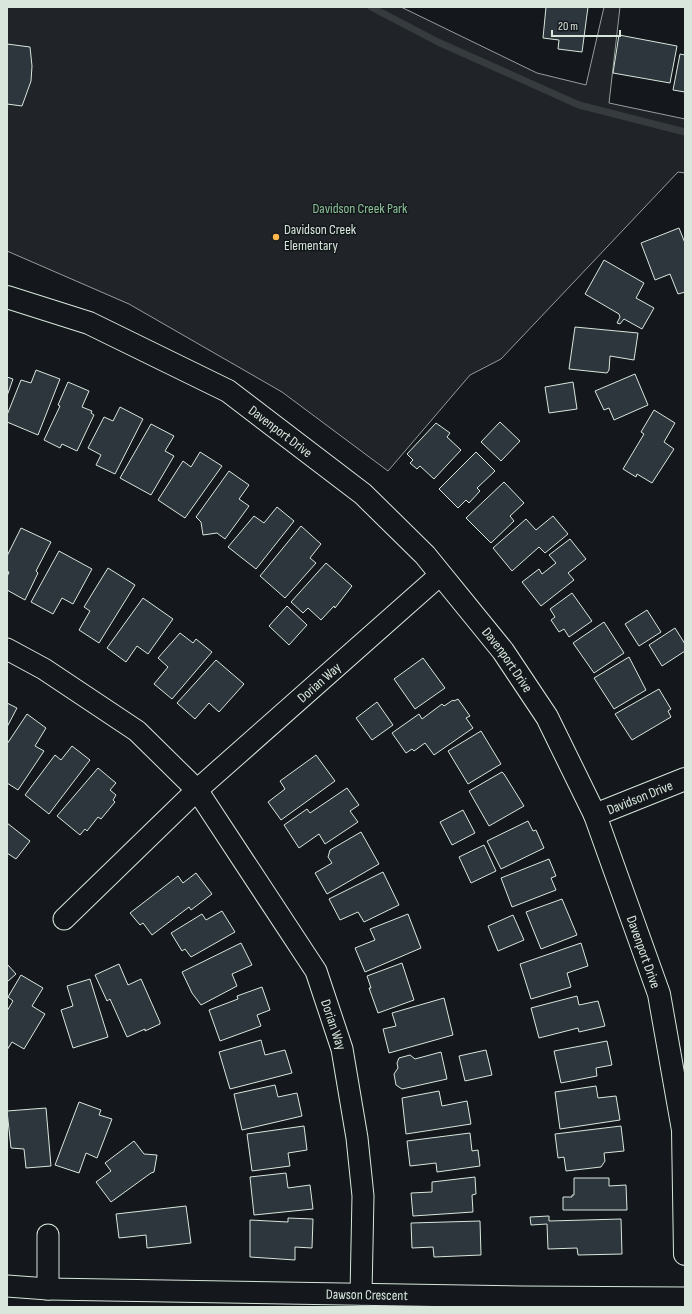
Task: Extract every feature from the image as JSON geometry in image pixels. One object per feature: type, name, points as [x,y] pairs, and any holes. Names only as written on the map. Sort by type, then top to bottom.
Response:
[{"type":"street","name":"Davenport Drive","points":[[7,297],[89,322],[228,391],[362,494],[408,537],[503,650],[547,718],[595,815],[659,994],[683,1130],[685,1254]]},
{"type":"street","name":"Dorian Way","points":[[64,919],[197,790],[440,575]]},
{"type":"street","name":"Dorian Way","points":[[7,649],[44,669],[137,731],[197,790],[316,971],[342,1049],[357,1138],[363,1196],[361,1294]]},
{"type":"street","name":"Davidson Drive","points":[[595,815],[685,778]]},
{"type":"street","points":[[48,1235],[48,1289]]},
{"type":"street","name":"Dawson Crescent","points":[[7,1286],[48,1289],[685,1298]]},
{"type":"green space","name":"Davidson Creek Park","points":[[7,7],[401,7],[537,73],[586,85],[604,7],[620,7],[609,103],[685,119],[685,173],[678,172],[501,359],[470,375],[388,471],[282,392],[129,304],[7,251]]},
{"type":"building","points":[[546,7],[588,7],[582,52],[558,49],[559,40],[543,38]]},
{"type":"building","points":[[619,35],[677,46],[670,83],[613,73]]},
{"type":"building","points":[[7,44],[30,47],[32,66],[31,81],[22,106],[7,104]]},
{"type":"building","points":[[680,54],[685,55],[685,92],[673,90]]},
{"type":"building","points":[[679,228],[685,243],[685,292],[678,294],[670,274],[655,280],[641,243]]},
{"type":"building","points":[[604,260],[644,283],[636,298],[654,308],[642,329],[624,319],[620,324],[617,323],[620,317],[619,314],[585,294]]},
{"type":"building","points":[[575,327],[638,333],[634,360],[610,356],[609,370],[607,373],[569,369]]},
{"type":"building","points":[[36,370],[60,379],[38,435],[7,422],[7,415],[21,380],[31,383]]},
{"type":"building","points":[[635,374],[648,405],[614,420],[609,408],[604,410],[595,391]]},
{"type":"building","points":[[7,377],[13,379],[7,396]]},
{"type":"building","points":[[68,382],[89,391],[82,407],[92,411],[91,413],[94,415],[77,451],[62,444],[60,448],[44,440],[60,406],[58,405]]},
{"type":"building","points":[[573,382],[577,409],[549,413],[545,387]]},
{"type":"building","points":[[120,407],[143,419],[115,474],[96,465],[101,455],[88,448],[104,417],[113,421]]},
{"type":"building","points":[[654,410],[675,423],[664,442],[674,449],[652,483],[637,474],[636,477],[623,469],[644,434],[641,432]]},
{"type":"building","points":[[500,422],[520,441],[501,461],[481,442]]},
{"type":"building","points":[[436,423],[450,433],[447,437],[461,450],[434,479],[420,466],[417,469],[410,463],[413,460],[407,454]]},
{"type":"building","points":[[151,424],[174,436],[165,451],[174,456],[151,495],[120,478]]},
{"type":"building","points":[[200,452],[222,466],[185,518],[158,500],[183,461],[191,467]]},
{"type":"building","points":[[476,452],[495,471],[477,488],[480,491],[469,503],[466,500],[458,508],[439,489]]},
{"type":"building","points":[[229,471],[249,485],[239,499],[249,506],[225,539],[217,533],[203,535],[201,522],[196,517]]},
{"type":"building","points":[[504,482],[524,503],[510,516],[514,521],[491,543],[466,518]]},
{"type":"building","points":[[277,507],[294,521],[256,569],[228,547],[254,516],[264,523]]},
{"type":"building","points":[[553,516],[568,534],[545,553],[539,547],[512,571],[493,548],[526,519],[536,530]]},
{"type":"building","points":[[301,526],[321,544],[310,558],[316,563],[285,598],[260,576]]},
{"type":"building","points":[[21,528],[51,542],[36,571],[38,573],[25,600],[7,590],[7,577],[9,572],[7,571],[7,556]]},
{"type":"building","points":[[570,539],[586,559],[568,573],[574,580],[541,606],[522,582],[539,569],[542,574],[556,563],[549,555]]},
{"type":"building","points":[[59,551],[92,569],[73,604],[62,598],[53,614],[31,602]]},
{"type":"building","points":[[326,563],[352,586],[335,608],[334,606],[321,620],[308,608],[303,613],[291,602]]},
{"type":"building","points":[[108,568],[135,585],[99,643],[79,630],[90,611],[84,607]]},
{"type":"building","points":[[572,593],[592,621],[569,637],[564,629],[559,632],[551,620],[555,617],[550,609]]},
{"type":"building","points":[[143,598],[173,619],[148,654],[137,646],[126,662],[107,648]]},
{"type":"building","points":[[287,606],[307,625],[289,645],[269,626]]},
{"type":"building","points":[[647,610],[661,632],[639,646],[625,624]]},
{"type":"building","points":[[604,622],[624,653],[594,673],[573,643]]},
{"type":"building","points":[[675,628],[685,644],[685,651],[662,666],[649,645]]},
{"type":"building","points":[[180,633],[193,643],[196,639],[212,652],[172,699],[154,684],[168,667],[158,658]]},
{"type":"building","points":[[629,657],[646,690],[614,709],[594,678]]},
{"type":"building","points":[[423,658],[445,688],[415,709],[394,679]]},
{"type":"building","points":[[216,660],[244,684],[219,712],[209,703],[195,719],[177,703]]},
{"type":"building","points":[[659,689],[671,709],[668,711],[671,717],[632,740],[615,714]]},
{"type":"building","points":[[458,699],[470,716],[466,718],[473,728],[434,755],[425,743],[414,751],[412,749],[406,753],[392,733],[419,714],[422,719],[442,704],[444,706],[453,700]]},
{"type":"building","points":[[377,702],[393,725],[372,740],[356,718]]},
{"type":"building","points":[[7,703],[17,708],[7,727]]},
{"type":"building","points":[[27,714],[46,728],[35,746],[44,751],[18,790],[7,783],[7,744]]},
{"type":"building","points":[[481,731],[501,764],[468,784],[448,751]]},
{"type":"building","points":[[72,746],[90,760],[49,814],[25,795],[55,755],[61,760]]},
{"type":"building","points":[[316,755],[335,781],[281,820],[268,802],[285,789],[280,781]]},
{"type":"building","points":[[98,768],[116,783],[110,790],[116,795],[113,800],[115,802],[101,819],[98,817],[87,831],[85,829],[80,835],[57,816]]},
{"type":"building","points":[[502,772],[524,806],[489,826],[469,791]]},
{"type":"building","points":[[347,788],[359,805],[350,811],[358,822],[325,844],[319,834],[299,848],[284,825],[307,809],[310,813]]},
{"type":"building","points":[[463,810],[475,833],[452,845],[440,822]]},
{"type":"building","points":[[528,821],[533,831],[536,830],[544,848],[501,869],[487,841]]},
{"type":"building","points":[[7,823],[30,841],[16,859],[7,853]]},
{"type":"building","points":[[361,832],[379,864],[327,894],[315,873],[332,863],[328,857],[330,850]]},
{"type":"building","points":[[484,845],[496,871],[471,883],[459,857]]},
{"type":"building","points":[[549,859],[556,876],[551,878],[556,890],[512,907],[501,878]]},
{"type":"building","points":[[383,872],[399,905],[364,922],[358,912],[340,920],[329,899]]},
{"type":"building","points":[[196,873],[212,894],[191,910],[189,907],[152,935],[143,923],[140,925],[130,913],[178,876],[183,883]]},
{"type":"building","points":[[562,899],[577,935],[541,949],[526,912]]},
{"type":"building","points":[[222,911],[235,932],[191,957],[185,949],[182,951],[171,933],[202,914],[206,920]]},
{"type":"building","points":[[408,914],[421,948],[365,972],[355,948],[375,940],[370,929]]},
{"type":"building","points":[[513,915],[524,940],[498,951],[488,926]]},
{"type":"building","points":[[241,943],[252,965],[232,974],[237,986],[201,1005],[192,993],[182,972]]},
{"type":"building","points":[[581,943],[588,966],[567,973],[571,987],[531,999],[520,964]]},
{"type":"building","points":[[402,963],[414,1000],[378,1013],[369,988],[371,988],[367,976]]},
{"type":"building","points":[[7,964],[16,974],[7,982]]},
{"type":"building","points":[[119,964],[128,985],[141,979],[160,1022],[160,1024],[145,1031],[145,1029],[127,1037],[110,999],[107,1001],[95,975]]},
{"type":"building","points":[[21,975],[43,988],[32,1006],[45,1014],[24,1049],[12,1042],[7,1050],[7,1011],[13,1001],[8,997]]},
{"type":"building","points":[[90,979],[108,1037],[73,1048],[61,1010],[73,1006],[67,986]]},
{"type":"building","points":[[262,987],[270,1010],[257,1015],[261,1026],[220,1041],[209,1010],[238,999],[237,996]]},
{"type":"building","points":[[577,996],[579,1005],[598,1001],[605,1026],[579,1032],[578,1028],[539,1038],[531,1008]]},
{"type":"building","points":[[444,998],[453,1035],[389,1053],[383,1029],[396,1026],[392,1013]]},
{"type":"building","points":[[261,1040],[265,1055],[285,1050],[292,1073],[230,1089],[219,1052]]},
{"type":"building","points":[[607,1041],[612,1065],[596,1068],[597,1076],[561,1083],[554,1051]]},
{"type":"building","points":[[486,1050],[492,1075],[465,1081],[459,1056]]},
{"type":"building","points":[[441,1052],[447,1079],[402,1089],[396,1085],[394,1074],[398,1068],[397,1063],[399,1058],[410,1055],[415,1059]]},
{"type":"building","points":[[275,1085],[278,1097],[297,1093],[302,1116],[242,1130],[234,1094]]},
{"type":"building","points":[[596,1086],[598,1098],[616,1096],[620,1120],[560,1129],[555,1092]]},
{"type":"building","points":[[439,1091],[442,1106],[467,1101],[471,1124],[406,1134],[402,1098]]},
{"type":"building","points":[[79,1102],[101,1110],[99,1115],[112,1119],[97,1158],[86,1153],[79,1173],[55,1165]]},
{"type":"building","points":[[46,1108],[51,1166],[26,1168],[24,1149],[11,1148],[7,1111]]},
{"type":"building","points":[[304,1126],[307,1150],[288,1153],[290,1166],[252,1171],[247,1134]]},
{"type":"building","points":[[621,1126],[624,1151],[604,1153],[605,1161],[601,1167],[566,1171],[564,1157],[558,1158],[555,1134]]},
{"type":"building","points":[[470,1133],[472,1151],[478,1150],[480,1166],[437,1172],[436,1163],[410,1166],[407,1141]]},
{"type":"building","points":[[134,1141],[144,1154],[157,1155],[154,1172],[111,1202],[96,1182],[111,1171],[105,1163]]},
{"type":"building","points":[[286,1173],[288,1188],[310,1185],[313,1209],[254,1215],[250,1177]]},
{"type":"building","points":[[475,1177],[476,1194],[472,1195],[473,1212],[413,1216],[411,1193],[432,1192],[432,1182]]},
{"type":"building","points":[[574,1178],[609,1178],[609,1186],[626,1185],[627,1210],[563,1210],[563,1197],[572,1197],[572,1195],[574,1195]]},
{"type":"building","points":[[186,1206],[191,1243],[147,1248],[146,1235],[119,1238],[116,1214]]},
{"type":"building","points":[[549,1216],[549,1221],[621,1219],[622,1254],[578,1255],[577,1248],[548,1249],[547,1224],[531,1225],[530,1217]]},
{"type":"building","points":[[288,1218],[313,1219],[312,1248],[295,1247],[295,1260],[250,1257],[250,1220],[288,1222]]},
{"type":"building","points":[[480,1221],[481,1255],[434,1257],[433,1247],[412,1248],[411,1223]]},
{"type":"waterway","points":[[371,7],[438,42],[579,105],[685,132]]},
{"type":"place","name":"Davidson Creek Elementary","points":[[276,237]]}]
